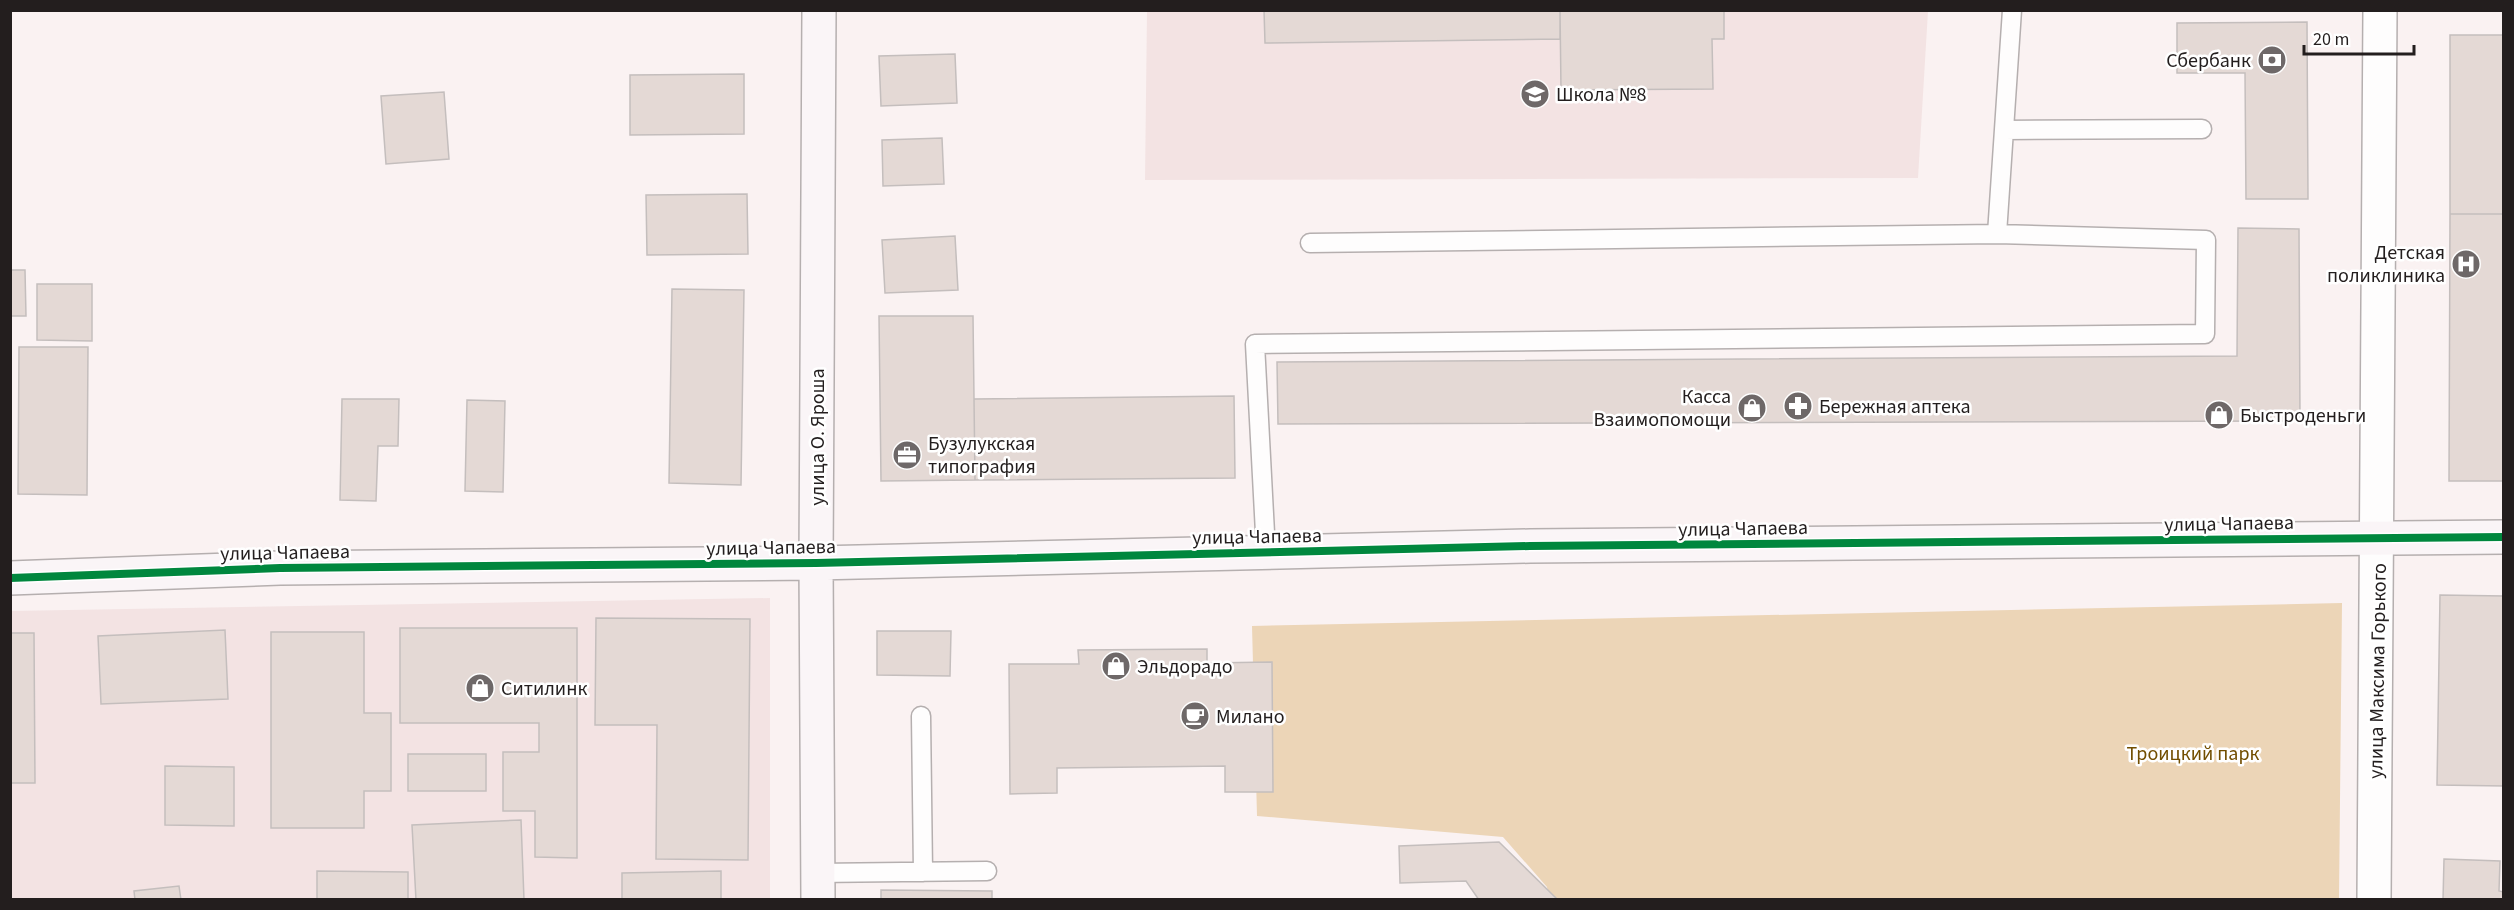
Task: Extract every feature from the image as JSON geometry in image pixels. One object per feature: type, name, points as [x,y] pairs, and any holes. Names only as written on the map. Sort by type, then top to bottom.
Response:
[{"type":"street","name":"улица О. Яроша","points":[[818,886],[816,563],[819,10]]},
{"type":"street","name":"улица Максима Горького","points":[[2374,900],[2380,10]]},
{"type":"street","name":"улица Чапаева","points":[[10,578],[280,568],[816,563],[1530,546],[2504,537]]},
{"type":"lane","points":[[1996,234],[2012,10]]},
{"type":"lane","points":[[2004,130],[2202,129]]},
{"type":"lane","points":[[1266,552],[1255,344],[2205,334],[2206,240],[1996,234],[1310,243]]},
{"type":"lane","points":[[921,716],[923,872]]},
{"type":"lane","points":[[818,886],[923,872],[987,871]]},
{"type":"shaded area","name":"Школа №8","points":[[1147,11],[1928,11],[1918,178],[1145,180]]},
{"type":"shaded area","points":[[770,598],[770,899],[11,899],[10,611]]},
{"type":"green space","name":"Троицкий парк","points":[[2342,603],[2339,899],[1549,899],[1547,887],[1503,837],[1257,816],[1252,626]]},
{"type":"building","points":[[1264,10],[1560,10],[1560,39],[1265,43]]},
{"type":"building","points":[[1560,10],[1724,10],[1724,39],[1712,39],[1713,89],[1561,90]]},
{"type":"building","points":[[2307,22],[2308,199],[2246,199],[2245,73],[2177,73],[2177,23]]},
{"type":"building","points":[[2450,35],[2504,35],[2504,214],[2450,214]]},
{"type":"building","points":[[955,54],[957,103],[881,106],[879,56]]},
{"type":"building","points":[[744,74],[744,134],[630,135],[630,75]]},
{"type":"building","points":[[444,92],[449,159],[386,164],[381,96]]},
{"type":"building","points":[[942,138],[944,184],[883,186],[882,140]]},
{"type":"building","points":[[747,194],[748,254],[647,255],[646,195]]},
{"type":"building","points":[[2450,214],[2504,214],[2504,481],[2449,481]]},
{"type":"building","points":[[2238,228],[2299,229],[2300,421],[1278,424],[1277,362],[2237,356]]},
{"type":"building","points":[[955,236],[958,290],[885,293],[882,240]]},
{"type":"building","points":[[10,270],[25,270],[26,316],[10,316]]},
{"type":"building","points":[[37,284],[92,284],[92,341],[37,340]]},
{"type":"building","points":[[672,289],[744,290],[741,485],[669,483]]},
{"type":"building","points":[[879,316],[973,316],[975,480],[881,481]]},
{"type":"building","points":[[19,347],[88,347],[87,495],[18,494]]},
{"type":"building","points":[[1234,396],[1235,478],[975,480],[974,399]]},
{"type":"building","points":[[342,399],[399,399],[398,446],[378,446],[376,501],[340,500]]},
{"type":"building","points":[[467,400],[505,401],[503,492],[465,491]]},
{"type":"building","points":[[2440,595],[2504,596],[2504,786],[2437,785]]},
{"type":"building","points":[[596,618],[750,619],[748,860],[656,859],[657,725],[595,725]]},
{"type":"building","points":[[400,628],[577,628],[577,858],[535,857],[535,811],[503,811],[503,752],[539,752],[539,723],[400,723]]},
{"type":"building","points":[[225,630],[228,699],[101,704],[98,636]]},
{"type":"building","points":[[877,631],[951,631],[950,676],[877,675]]},
{"type":"building","points":[[271,632],[364,632],[364,713],[391,713],[391,791],[364,791],[364,828],[271,828]]},
{"type":"building","points":[[10,633],[34,633],[35,783],[10,783]]},
{"type":"building","points":[[1207,649],[1207,663],[1272,662],[1273,792],[1225,792],[1225,766],[1057,768],[1057,793],[1010,794],[1009,664],[1079,664],[1078,650]]},
{"type":"building","points":[[408,754],[486,754],[486,791],[408,791]]},
{"type":"building","points":[[165,766],[234,767],[234,826],[165,825]]},
{"type":"building","points":[[521,820],[524,900],[416,900],[412,825]]},
{"type":"building","points":[[1499,842],[1558,900],[1479,900],[1466,881],[1400,883],[1399,846]]},
{"type":"building","points":[[2444,859],[2500,861],[2499,891],[2504,892],[2504,900],[2443,900]]},
{"type":"building","points":[[317,871],[408,872],[408,900],[317,900]]},
{"type":"building","points":[[721,871],[721,900],[622,900],[622,873]]},
{"type":"building","points":[[179,886],[181,900],[135,900],[134,891]]},
{"type":"building","points":[[881,890],[992,891],[992,900],[881,900]]},
{"type":"cycle path","points":[[10,578],[280,568],[816,563],[1530,546],[2504,537]]},
{"type":"place","name":"Сбербанк","points":[[2272,60]]},
{"type":"place","name":"Школа №8","points":[[1535,94]]},
{"type":"place","name":"Детская поликлиника","points":[[2466,264]]},
{"type":"place","name":"Бережная аптека","points":[[1798,406]]},
{"type":"place","name":"Касса Взаимопомощи","points":[[1752,408]]},
{"type":"place","name":"Быстроденьги","points":[[2219,415]]},
{"type":"place","name":"Бузулукская типография","points":[[907,455]]},
{"type":"place","name":"Эльдорадо","points":[[1116,666]]},
{"type":"place","name":"Ситилинк","points":[[480,688]]},
{"type":"place","name":"Милано","points":[[1195,716]]}]
